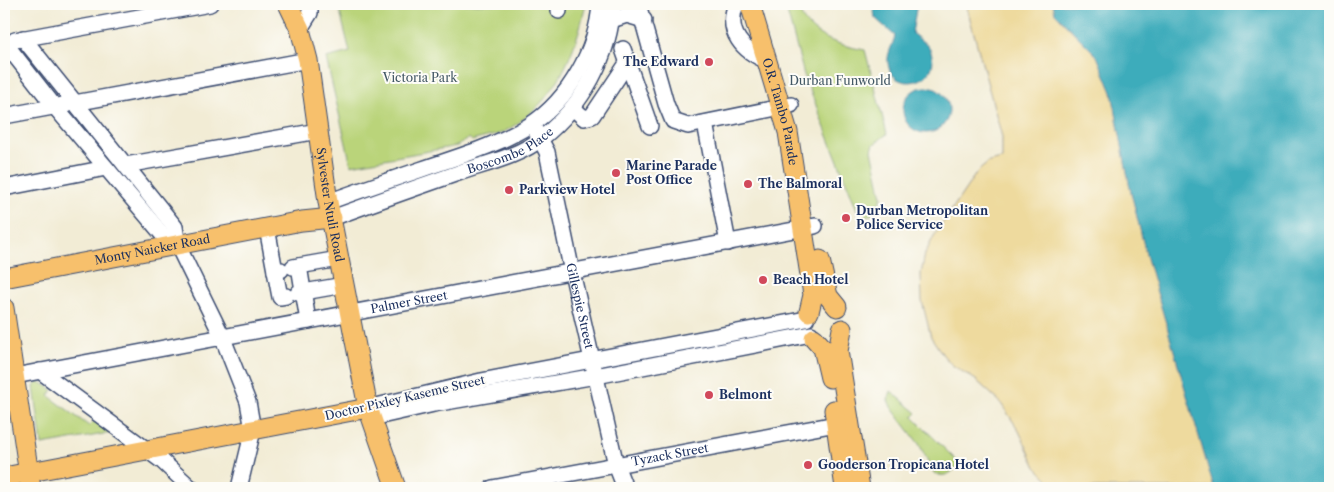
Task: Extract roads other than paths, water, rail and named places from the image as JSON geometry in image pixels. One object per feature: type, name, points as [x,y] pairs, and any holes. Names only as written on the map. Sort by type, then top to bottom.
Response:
[{"type":"main road","name":"Sylvester Ntuli Road","points":[[288,4],[300,29],[308,60],[330,210],[370,413],[396,488]]},
{"type":"main road","name":"O.R. Tambo Parade","points":[[750,4],[768,61],[787,105]]},
{"type":"main road","name":"O.R. Tambo Parade","points":[[761,4],[807,173],[808,227],[813,295],[810,326],[828,362],[841,422],[860,488]]},
{"type":"main road","name":"Monty Naicker Road","points":[[4,278],[302,221],[330,210]]},
{"type":"main road","name":"O.R. Tambo Parade","points":[[808,227],[828,296],[842,315],[842,329],[838,351],[845,488]]},
{"type":"main road","points":[[837,307],[821,304],[810,326],[828,341],[835,338],[842,329]]},
{"type":"main road","points":[[4,308],[9,377],[30,480]]},
{"type":"main road","name":"Doctor Pixley Kaseme Street","points":[[4,477],[30,480],[146,450],[253,430],[370,413]]},
{"type":"street","points":[[178,246],[162,234],[4,43],[210,4]]},
{"type":"street","points":[[300,29],[310,12],[310,4]]},
{"type":"street","name":"Boscombe Place","points":[[330,210],[414,172],[485,148],[532,124],[560,98],[585,60],[598,23],[600,4]]},
{"type":"street","name":"Boscombe Place","points":[[330,210],[459,173],[510,155],[542,139],[573,108],[596,70],[606,48],[612,20],[613,4]]},
{"type":"street","points":[[638,4],[666,104],[673,121],[688,126],[787,105]]},
{"type":"street","points":[[736,4],[734,20],[740,43],[748,52],[768,61]]},
{"type":"street","points":[[612,20],[631,10],[644,20]]},
{"type":"street","points":[[23,38],[174,227],[178,246],[222,336],[244,389],[253,430],[239,488]]},
{"type":"street","points":[[573,108],[584,118],[592,116],[626,56],[650,126]]},
{"type":"street","points":[[4,116],[308,60]]},
{"type":"street","points":[[705,123],[728,243]]},
{"type":"street","name":"Gillespie Street","points":[[532,124],[542,139],[547,152],[616,465],[625,488]]},
{"type":"street","points":[[126,165],[318,131]]},
{"type":"street","points":[[4,188],[106,168]]},
{"type":"street","points":[[414,172],[425,176],[459,173]]},
{"type":"street","name":"Palmer Street","points":[[9,377],[808,227]]},
{"type":"street","points":[[267,228],[287,268],[308,321]]},
{"type":"street","points":[[287,268],[339,259]]},
{"type":"street","points":[[287,268],[280,297],[344,285]]},
{"type":"street","name":"Doctor Pixley Kaseme Street","points":[[370,413],[481,381],[592,360],[810,326]]},
{"type":"street","name":"Doctor Pixley Kaseme Street","points":[[370,413],[596,376],[753,344],[810,326]]},
{"type":"street","points":[[40,371],[146,450],[191,488]]},
{"type":"street","name":"Tyzack Street","points":[[492,488],[841,422]]},
{"type":"water","points":[[873,4],[917,4],[912,33],[930,49],[933,63],[930,72],[923,78],[906,82],[897,79],[891,72],[888,59],[895,36],[875,18]]},
{"type":"water","points":[[1053,4],[1330,4],[1330,488],[1214,488],[1147,258],[1130,188],[1112,92],[1097,56],[1055,13]]},
{"type":"water","points":[[926,87],[939,91],[945,97],[949,110],[945,123],[939,129],[926,133],[913,129],[907,123],[903,110],[907,97],[913,91]]},
{"type":"place","name":"The Edward","points":[[709,62]]},
{"type":"place","name":"Marine Parade Post Office","points":[[616,173]]},
{"type":"place","name":"The Balmoral","points":[[748,184]]},
{"type":"place","name":"Parkview Hotel","points":[[509,190]]},
{"type":"place","name":"Durban Metropolitan Police Service","points":[[846,218]]},
{"type":"place","name":"Beach Hotel","points":[[763,280]]},
{"type":"place","name":"Belmont","points":[[709,395]]},
{"type":"place","name":"Gooderson Tropicana Hotel","points":[[808,465]]},
{"type":"park label","name":"Victoria Park","points":[[420,78]]},
{"type":"park label","name":"Durban Funworld","points":[[840,81]]}]
